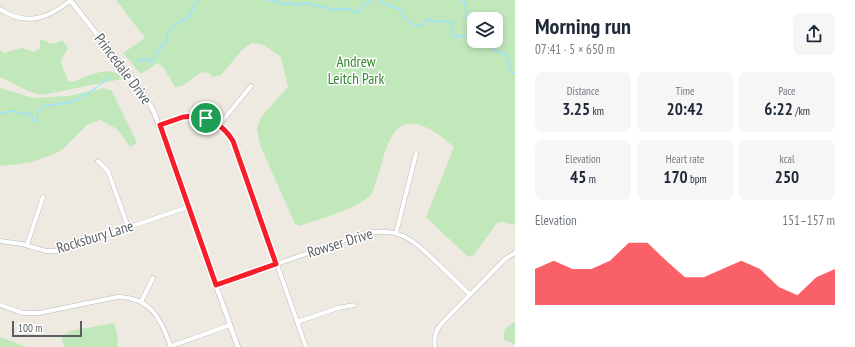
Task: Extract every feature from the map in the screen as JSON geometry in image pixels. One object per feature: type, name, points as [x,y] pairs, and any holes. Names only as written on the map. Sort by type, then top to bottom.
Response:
[{"type":"street","points":[[0,9],[13,16],[33,19],[40,18],[54,12],[70,0]]},
{"type":"street","name":"Princedale Drive","points":[[70,0],[145,95],[160,125],[238,347]]},
{"type":"street","points":[[219,125],[251,86]]},
{"type":"street","points":[[160,125],[183,117],[194,116],[210,120],[219,125],[227,133],[234,145],[306,347]]},
{"type":"street","points":[[396,233],[416,154]]},
{"type":"street","points":[[98,161],[108,171],[128,228]]},
{"type":"street","points":[[26,246],[43,197]]},
{"type":"street","name":"Rocksbury Lane","points":[[0,240],[46,251],[59,251],[188,207]]},
{"type":"street","name":"Rowser Drive","points":[[216,285],[363,234],[379,231],[396,233],[409,238],[418,244],[470,295]]},
{"type":"street","points":[[435,347],[434,338],[437,329],[505,259],[515,253]]},
{"type":"street","points":[[141,302],[153,278]]},
{"type":"street","points":[[0,305],[22,313],[39,314],[117,297],[130,298],[141,302],[154,311],[164,327],[170,347],[230,325]]},
{"type":"street","points":[[297,322],[338,308],[354,305]]},
{"type":"green space","name":"Andrew Leitch Park","points":[[116,0],[515,0],[515,225],[503,222],[497,223],[474,255],[468,257],[426,217],[454,147],[431,130],[413,124],[405,125],[397,129],[391,138],[385,151],[373,191],[367,198],[359,204],[299,226],[295,224],[260,145],[257,129],[261,117],[288,87],[281,57],[264,45],[252,43],[242,50],[221,75],[213,77],[208,73],[202,72],[182,86],[175,87],[164,68],[158,63],[141,74],[123,53],[145,38]]},
{"type":"green space","points":[[40,39],[53,44],[62,40],[68,48],[61,63],[68,81],[75,81],[93,74],[107,71],[118,74],[122,79],[42,95],[30,92],[0,77],[0,49],[3,53],[22,48],[34,52],[40,48]]},
{"type":"green space","points":[[0,88],[34,98],[68,96],[104,88],[112,91],[137,143],[130,147],[117,129],[100,120],[87,125],[62,150],[51,155],[32,162],[4,166],[0,165]]},
{"type":"green space","points":[[515,322],[515,344],[504,340],[504,334],[506,329]]},
{"type":"green space","points":[[114,323],[118,337],[118,347],[64,347],[61,336],[71,331]]},
{"type":"green space","points":[[0,337],[27,347],[0,347]]},
{"type":"waterway","points":[[137,61],[146,59],[151,62],[153,61],[156,54],[167,40],[168,34],[172,28],[187,18],[194,5],[199,0]]},
{"type":"waterway","points":[[264,0],[269,0]]},
{"type":"waterway","points":[[271,0],[281,4],[290,3],[297,5],[305,3],[334,10],[349,8],[354,13],[357,13],[364,5],[372,0]]},
{"type":"waterway","points":[[381,0],[383,3],[401,10],[405,18],[416,26],[423,25],[427,19],[436,22],[446,21],[453,23],[451,33],[455,37],[467,35]]},
{"type":"waterway","points":[[462,0],[465,4],[467,19]]},
{"type":"waterway","points":[[491,48],[507,55],[510,71],[515,73]]},
{"type":"waterway","points":[[0,113],[12,111],[20,114],[27,113],[31,115],[35,122],[37,121],[38,111],[44,106],[67,103],[78,99],[109,78]]},
{"type":"route","points":[[194,116],[206,118],[224,128],[231,138],[276,264],[216,285],[160,125],[183,117],[194,116]]}]
